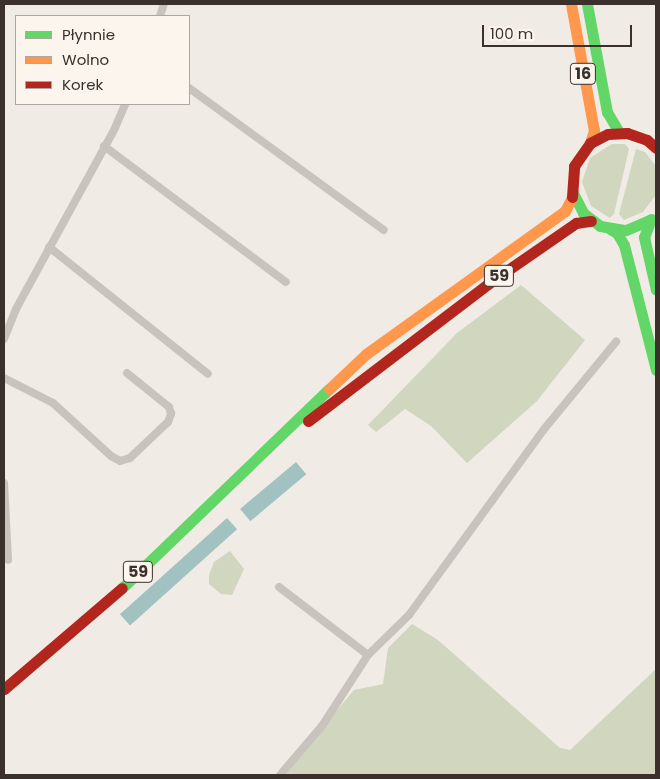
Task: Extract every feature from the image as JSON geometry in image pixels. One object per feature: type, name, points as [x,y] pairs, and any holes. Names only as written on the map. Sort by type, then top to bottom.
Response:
[{"type":"main road","name":"16","points":[[572,4],[594,130],[590,143]]},
{"type":"main road","name":"16","points":[[587,4],[608,112],[619,132]]},
{"type":"main road","points":[[656,148],[635,135],[619,132],[590,143],[574,166],[573,193],[577,204],[592,221],[617,233],[624,245],[656,370]]},
{"type":"main road","name":"59","points":[[4,689],[112,597],[268,451],[366,354],[565,211],[573,193]]},
{"type":"main road","points":[[610,229],[626,230],[653,217]]},
{"type":"main road","points":[[653,217],[644,237],[656,290]]},
{"type":"main road","name":"59","points":[[268,451],[489,284],[576,223],[592,221]]},
{"type":"street","points":[[190,89],[384,230]]},
{"type":"street","points":[[4,338],[49,247],[124,105]]},
{"type":"street","points":[[104,146],[286,282]]},
{"type":"street","points":[[49,247],[208,374]]},
{"type":"street","points":[[280,775],[322,726],[368,655],[409,615],[545,428],[616,342]]},
{"type":"street","points":[[4,378],[53,403],[111,456],[120,461],[130,458],[168,422],[171,414],[169,407],[127,373]]},
{"type":"street","points":[[4,483],[8,560]]},
{"type":"street","points":[[280,588],[368,655]]},
{"type":"green space","points":[[612,144],[625,144],[629,149],[614,214],[610,218],[591,206],[582,182],[590,158]]},
{"type":"green space","points":[[636,149],[645,152],[655,165],[656,195],[643,212],[624,220],[619,214]]},
{"type":"green space","points":[[521,285],[585,340],[537,401],[467,463],[431,426],[405,409],[376,432],[368,425],[457,333]]},
{"type":"green space","points":[[230,551],[244,569],[232,595],[221,594],[209,584],[209,575],[214,562]]},
{"type":"green space","points":[[412,624],[438,640],[560,748],[570,750],[656,669],[656,775],[282,775],[354,690],[383,684],[388,648]]},
{"type":"water","points":[[296,462],[306,474],[250,521],[240,509]]},
{"type":"water","points":[[227,518],[237,529],[130,626],[120,614]]},
{"type":"traffic: fast","points":[[587,4],[607,112],[619,132]]},
{"type":"traffic: fast","points":[[573,193],[583,213],[600,226],[626,230],[650,220]]},
{"type":"traffic: fast","points":[[651,219],[644,237],[656,290]]},
{"type":"traffic: fast","points":[[610,229],[617,233],[624,245],[656,370]]},
{"type":"traffic: fast","points":[[122,588],[329,389]]},
{"type":"traffic: slow","points":[[571,4],[594,130],[590,143]]},
{"type":"traffic: slow","points":[[329,389],[366,354],[565,211],[572,197]]},
{"type":"traffic: jam","points":[[572,197],[574,166],[590,143],[608,134],[627,133],[647,140],[656,148]]},
{"type":"traffic: jam","points":[[308,421],[489,283],[576,223],[591,221]]},
{"type":"traffic: jam","points":[[4,689],[122,588]]}]
